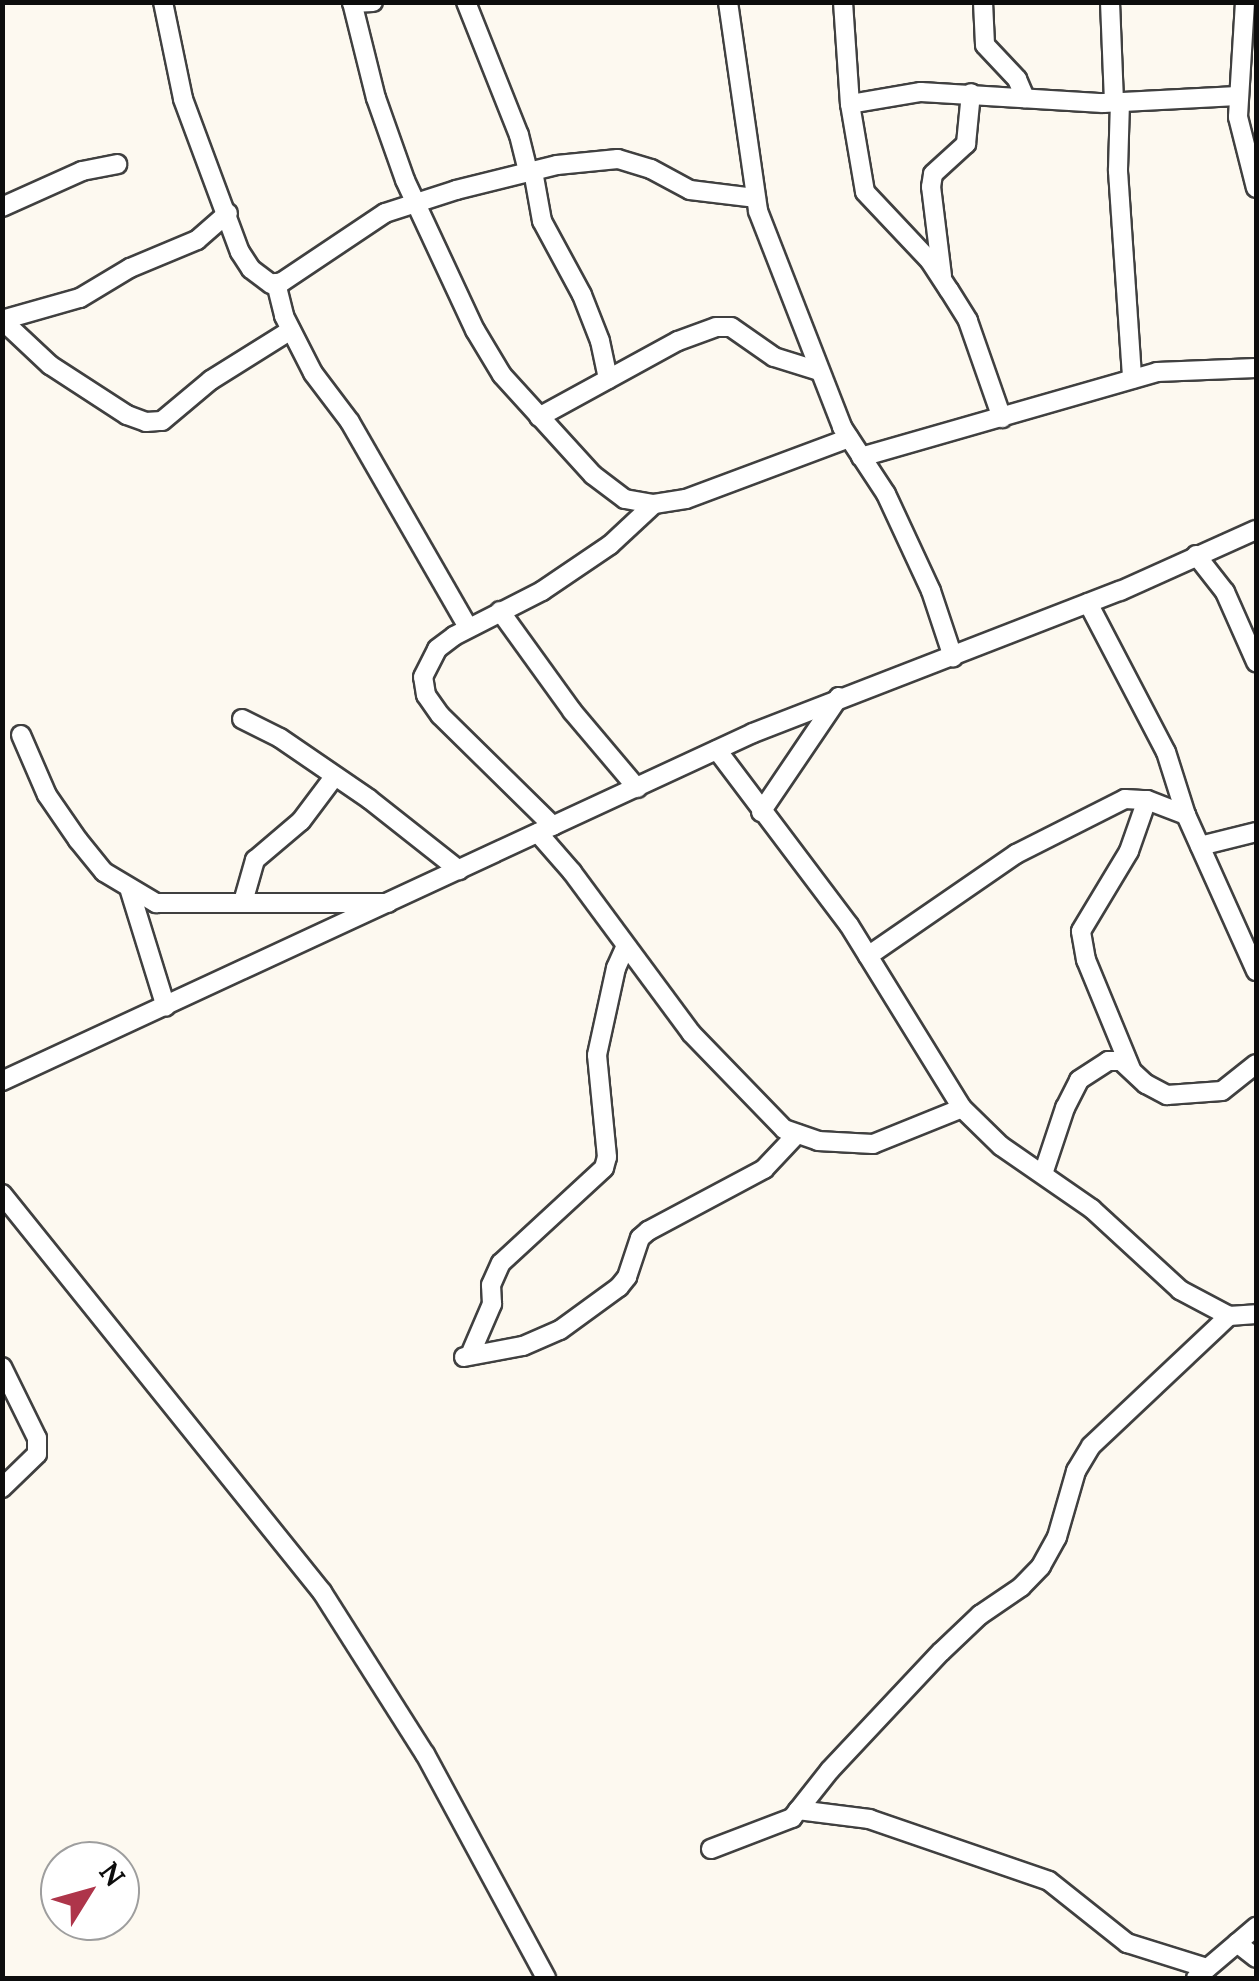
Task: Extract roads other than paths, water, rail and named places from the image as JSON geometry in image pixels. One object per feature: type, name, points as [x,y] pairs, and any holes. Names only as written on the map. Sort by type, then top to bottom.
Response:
[{"type":"street","points":[[163,2],[183,99],[250,270],[261,280],[276,283],[347,235],[414,202],[530,171],[618,159],[652,169],[690,190],[755,198]]},
{"type":"street","points":[[373,2],[352,3],[376,98],[414,202],[475,330],[502,374],[593,475],[625,499],[654,504],[686,498],[849,438]]},
{"type":"street","points":[[466,2],[519,135],[542,221],[562,265],[582,294],[600,341],[608,379]]},
{"type":"street","points":[[728,2],[755,198],[819,371],[849,438],[894,511],[930,591],[953,657]]},
{"type":"street","points":[[843,2],[850,104],[865,192],[942,280],[968,322],[1002,418]]},
{"type":"street","points":[[983,2],[985,46],[1018,79],[1025,98]]},
{"type":"street","points":[[1110,2],[1132,379]]},
{"type":"street","points":[[1245,2],[1242,142],[1256,188]]},
{"type":"street","points":[[850,104],[906,94],[971,93],[1117,102],[1245,85]]},
{"type":"street","points":[[942,280],[931,188],[933,174],[966,144],[971,93]]},
{"type":"street","points":[[2,208],[82,172],[117,164]]},
{"type":"street","points":[[228,213],[196,240],[130,268],[80,298],[5,325],[50,365],[127,416],[156,422],[290,330]]},
{"type":"street","points":[[276,283],[290,330],[313,372],[350,422],[468,627]]},
{"type":"street","points":[[539,417],[689,335],[716,327],[732,328],[774,358],[819,371]]},
{"type":"street","points":[[861,458],[1157,372],[1256,368]]},
{"type":"street","points":[[654,504],[610,544],[542,592],[468,627],[436,649],[424,676],[426,694],[462,740],[545,829],[691,1033],[784,1130],[841,1144],[873,1144],[962,1108]]},
{"type":"street","points":[[2,1080],[166,1008],[717,750],[839,697],[1088,603],[1256,530]]},
{"type":"street","points":[[1196,555],[1224,592],[1256,662]]},
{"type":"street","points":[[1088,603],[1166,752],[1186,814],[1256,970]]},
{"type":"street","points":[[500,611],[572,711],[637,788]]},
{"type":"street","points":[[761,812],[839,697]]},
{"type":"street","points":[[242,719],[280,738],[458,870]]},
{"type":"street","points":[[20,734],[47,795],[78,840],[104,872],[130,891],[156,903],[391,903]]},
{"type":"street","points":[[717,750],[850,925],[962,1108],[1001,1146],[1092,1209],[1180,1290],[1229,1316],[1256,1314]]},
{"type":"street","points":[[243,902],[255,860],[301,821],[334,776]]},
{"type":"street","points":[[868,956],[976,880],[1066,826],[1125,799],[1147,800],[1186,814]]},
{"type":"street","points":[[1131,1070],[1086,960],[1081,931],[1086,916],[1129,851],[1147,800]]},
{"type":"street","points":[[1200,846],[1256,832]]},
{"type":"street","points":[[130,891],[166,1008]]},
{"type":"street","points":[[626,946],[616,968],[597,1055],[607,1156],[604,1168],[501,1263],[491,1286],[492,1304],[465,1357],[523,1346],[576,1320],[619,1287],[627,1277],[640,1238],[648,1231],[764,1169],[798,1134]]},
{"type":"street","points":[[1044,1174],[1065,1108],[1079,1080],[1108,1062],[1121,1060],[1167,1095],[1202,1095],[1231,1086],[1256,1064]]},
{"type":"street","points":[[2,1194],[322,1592],[425,1754],[546,1978]]},
{"type":"street","points":[[710,1849],[774,1828],[798,1810],[941,1652],[1040,1566],[1057,1536],[1076,1471],[1091,1446],[1229,1316]]},
{"type":"street","points":[[2,1367],[37,1438],[36,1454],[2,1488]]},
{"type":"street","points":[[798,1810],[869,1819],[1049,1881],[1127,1943],[1201,1974],[1256,1926]]},
{"type":"street","points":[[1237,1943],[1256,1958]]}]
